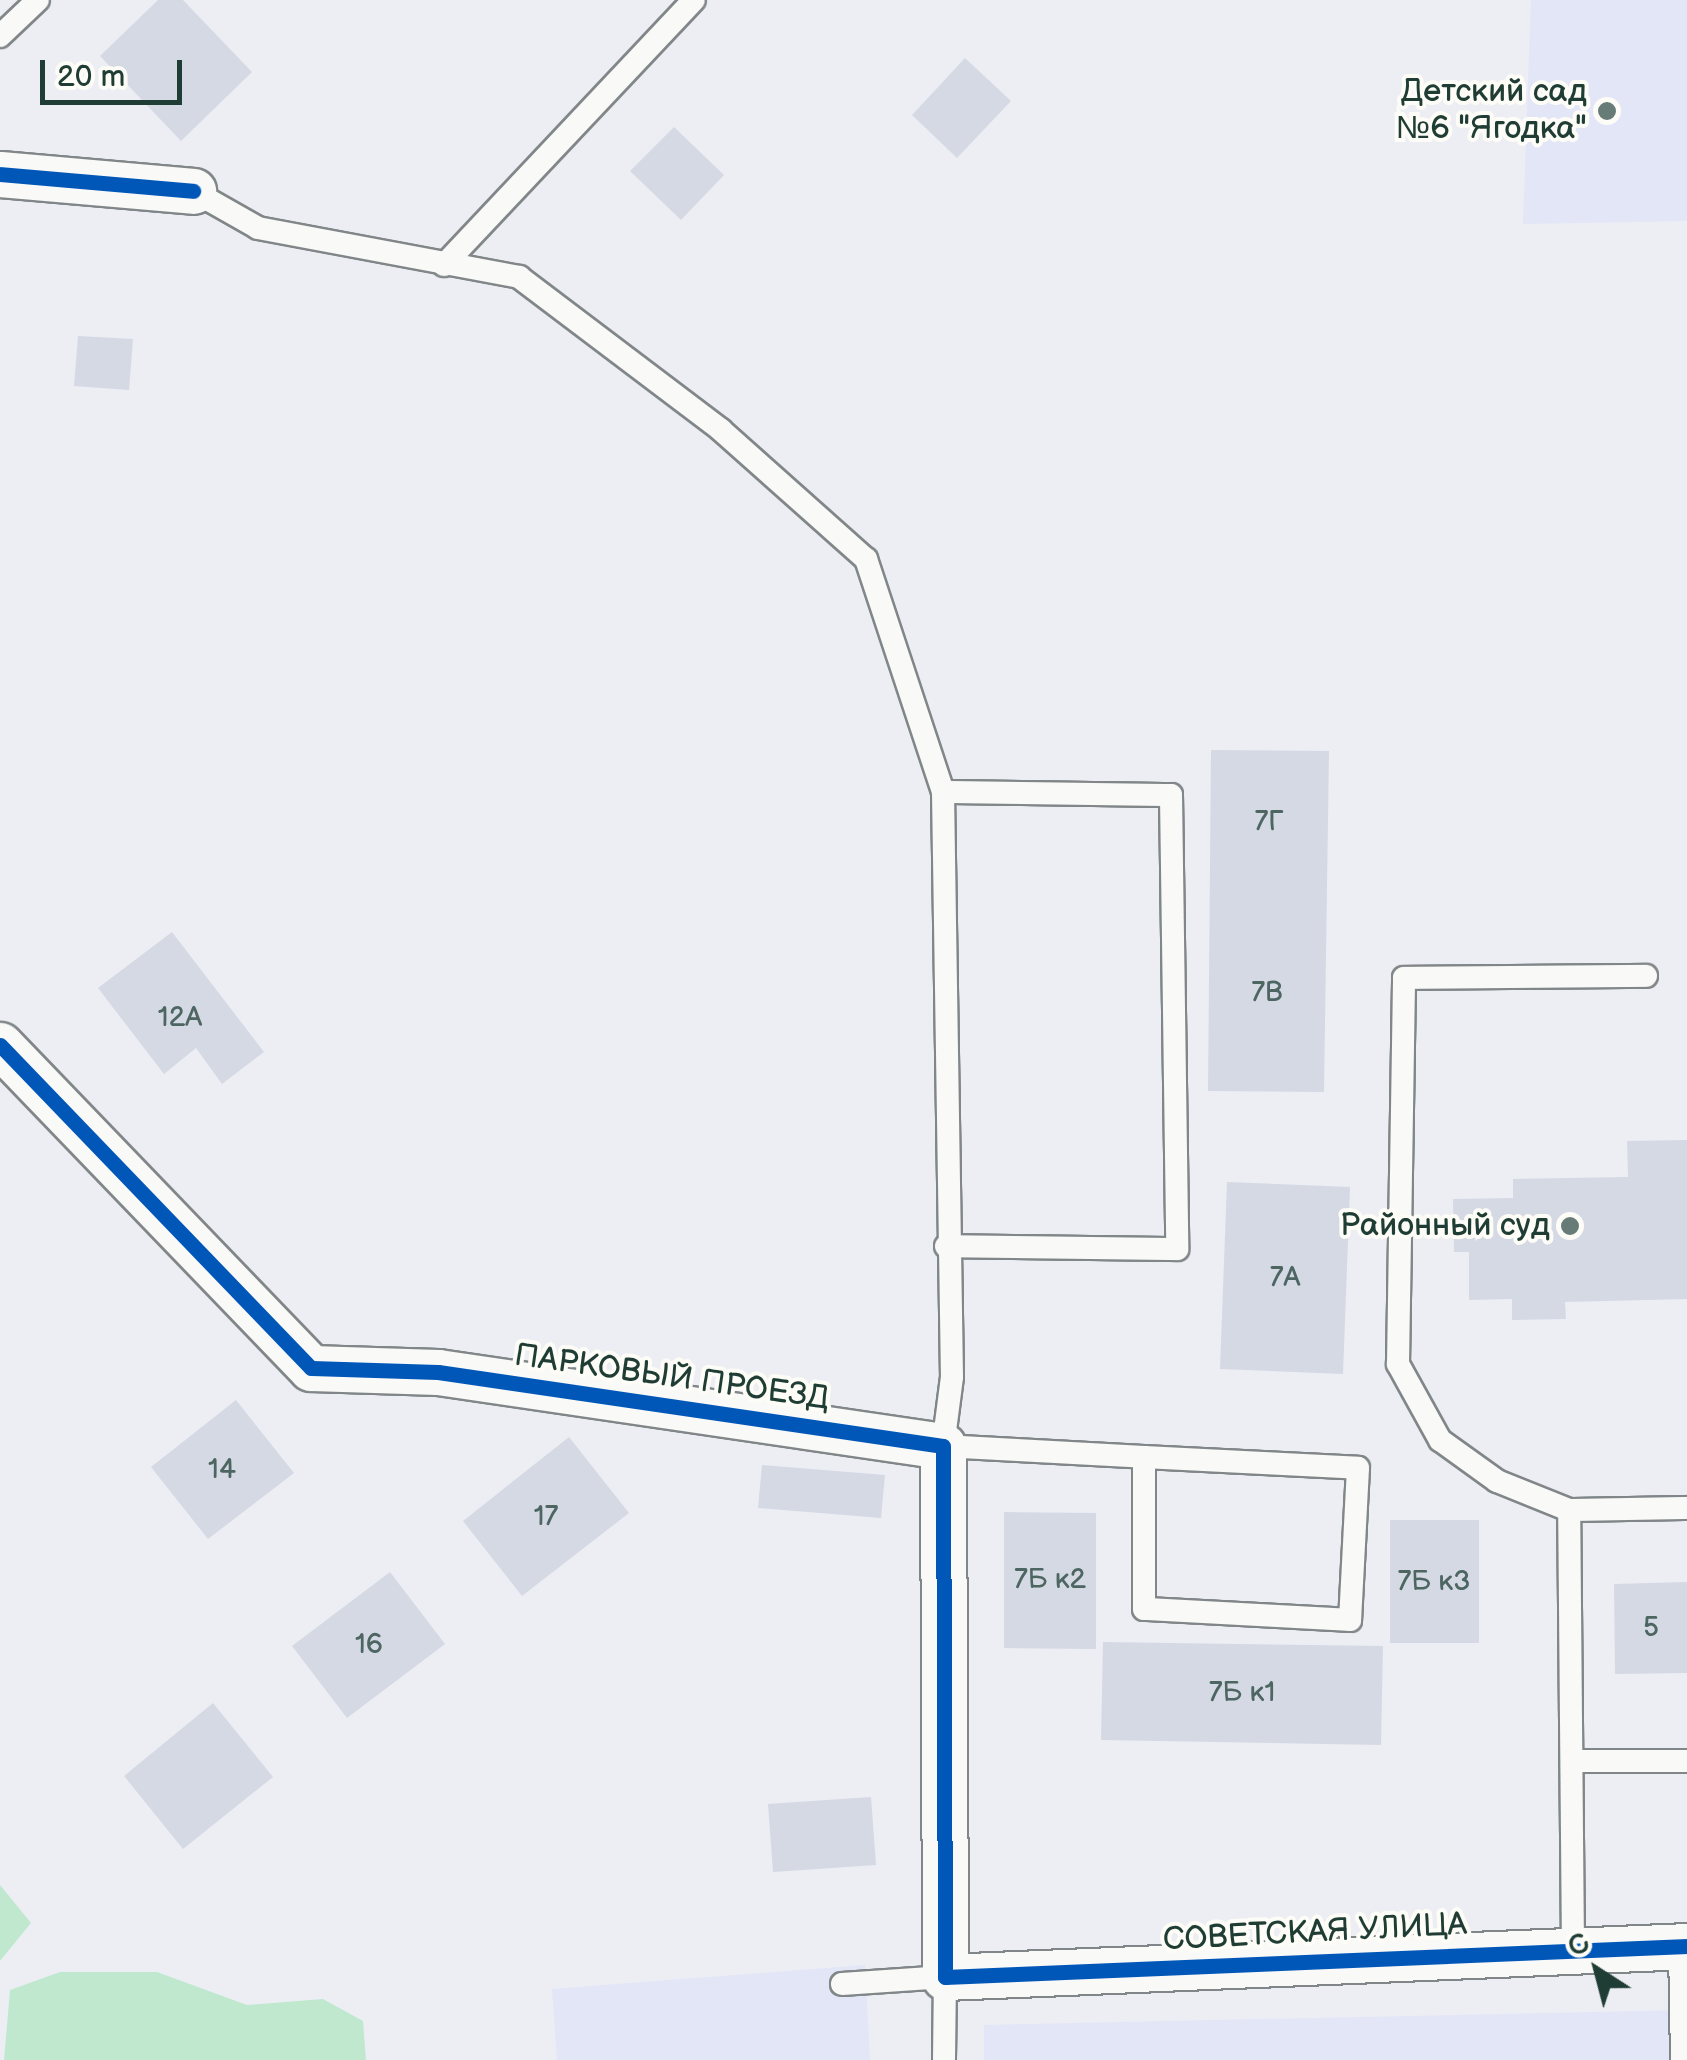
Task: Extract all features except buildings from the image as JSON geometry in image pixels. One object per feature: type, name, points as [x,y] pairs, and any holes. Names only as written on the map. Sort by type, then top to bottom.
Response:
[{"type":"street","points":[[0,174],[193,191]]},
{"type":"street","name":"ПАРКОВЫЙ ПРОЕЗД","points":[[0,1045],[312,1368],[438,1372],[943,1446]]},
{"type":"street","points":[[943,1446],[945,1976]]},
{"type":"street","name":"СОВЕТСКАЯ УЛИЦА","points":[[945,1976],[1684,1946]]},
{"type":"lane","points":[[0,36],[38,0]]},
{"type":"lane","points":[[444,265],[694,0]]},
{"type":"lane","points":[[193,191],[258,228],[519,277],[721,430],[866,558],[942,792],[946,1246],[952,1378],[943,1446],[1144,1456],[1358,1468],[1350,1620],[1144,1609],[1144,1456]]},
{"type":"lane","points":[[942,792],[1171,795],[1176,1249],[946,1246]]},
{"type":"lane","points":[[1646,976],[1404,978],[1398,1364],[1440,1440],[1498,1481],[1570,1510],[1687,1508]]},
{"type":"lane","points":[[1570,1510],[1573,1948]]},
{"type":"lane","points":[[1573,1762],[1687,1761]]},
{"type":"lane","points":[[1682,2060],[1684,1946]]},
{"type":"lane","points":[[842,1984],[945,1976],[944,2060]]},
{"type":"shaded area","name":"Детский сад №6 \"Ягодка\"","points":[[1531,0],[1687,0],[1687,221],[1523,224]]},
{"type":"shaded area","points":[[865,1965],[870,2060],[557,2060],[552,1989]]},
{"type":"shaded area","points":[[1687,2010],[1687,2060],[984,2060],[984,2025]]},
{"type":"green space","points":[[0,1885],[31,1923],[0,1961]]},
{"type":"green space","points":[[60,1972],[157,1972],[247,2005],[323,1999],[363,2021],[366,2060],[4,2060],[10,1990]]},
{"type":"cycle path","points":[[0,174],[193,191]]},
{"type":"cycle path","points":[[0,1045],[311,1368],[438,1372],[943,1446],[945,1977],[1687,1946]]},
{"type":"place","name":"Детский сад №6 \"Ягодка\"","points":[[1607,111]]},
{"type":"place","name":"Районный суд","points":[[1570,1226]]}]
